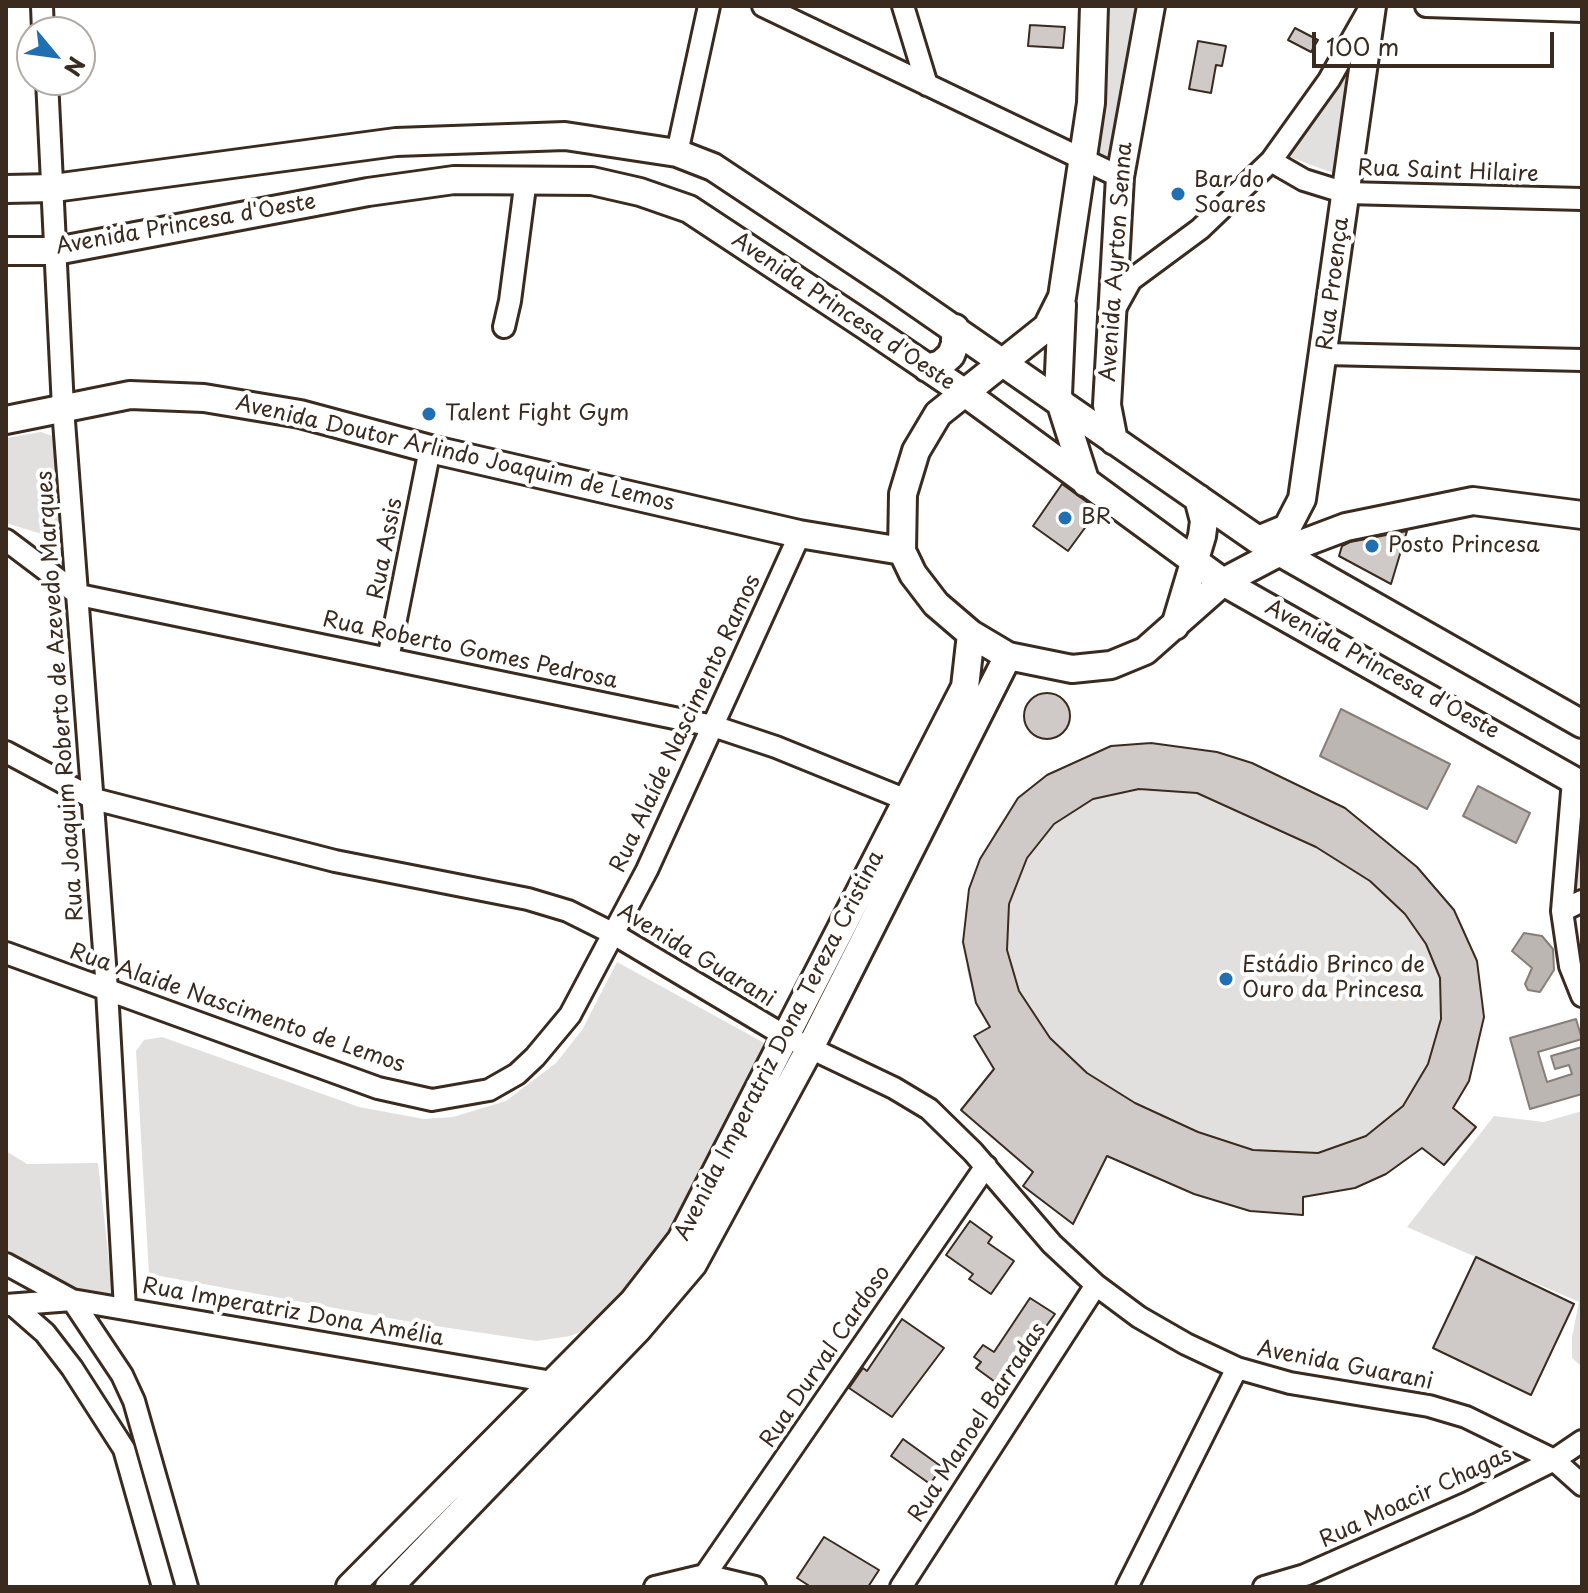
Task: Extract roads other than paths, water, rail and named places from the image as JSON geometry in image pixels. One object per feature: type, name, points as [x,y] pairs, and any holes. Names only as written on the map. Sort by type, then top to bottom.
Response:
[{"type":"main road","name":"Avenida Ayrton Senna","points":[[902,551],[903,494],[916,451],[938,414],[1047,327],[1062,297],[1091,103],[1094,6]]},
{"type":"main road","name":"Avenida Ayrton Senna","points":[[1114,441],[1107,405],[1115,310],[1120,177],[1149,6]]},
{"type":"main road","name":"Rua Proença","points":[[1269,546],[1287,528],[1302,499],[1325,354],[1371,6]]},
{"type":"main road","points":[[6,189],[54,188],[396,142],[565,136],[677,153],[713,167],[955,328],[1269,546],[1582,724]]},
{"type":"main road","name":"Avenida Princesa d'Oeste","points":[[6,251],[56,251],[368,192],[454,180],[592,181],[689,209],[965,393],[1223,582],[1578,782]]},
{"type":"main road","points":[[1062,297],[1056,378],[1060,402],[1086,483]]},
{"type":"main road","points":[[927,368],[941,364],[951,355],[955,328]]},
{"type":"main road","name":"Avenida Doutor Arlindo Joaquim de Lemos","points":[[6,420],[130,395],[204,398],[300,414],[430,449],[800,534],[902,551]]},
{"type":"main road","points":[[1174,629],[1204,521],[1198,498]]},
{"type":"main road","points":[[1302,499],[1314,519],[1333,532]]},
{"type":"main road","points":[[902,551],[913,574],[936,604],[971,634],[1008,656],[1072,669],[1111,665],[1145,651],[1269,546],[1450,503],[1473,501],[1582,515]]},
{"type":"main road","name":"Avenida Imperatriz Dona Tereza Cristina","points":[[389,1587],[654,1311],[693,1264],[810,1048],[918,804],[965,687],[971,634]]},
{"type":"main road","name":"Avenida Imperatriz Dona Tereza Cristina","points":[[350,1587],[653,1281],[681,1240],[785,1036],[918,804],[1008,656]]},
{"type":"street","points":[[677,153],[709,6]]},
{"type":"street","points":[[763,6],[1120,177]]},
{"type":"street","points":[[903,6],[927,85]]},
{"type":"street","points":[[1115,310],[1131,280],[1200,229],[1271,161],[1329,80],[1371,6]]},
{"type":"street","points":[[1426,6],[1582,11]]},
{"type":"street","name":"Rua Joaquim Roberto de Azevedo Marques","points":[[48,96],[63,408],[94,799],[125,1309]]},
{"type":"street","name":"Rua Saint Hilaire","points":[[1271,161],[1304,180],[1346,193],[1582,199]]},
{"type":"street","points":[[504,327],[526,179]]},
{"type":"street","points":[[1116,229],[1128,251],[1137,257],[1157,260]]},
{"type":"street","points":[[1325,354],[1582,360]]},
{"type":"street","name":"Rua Assis","points":[[388,659],[430,449]]},
{"type":"street","name":"Rua Alaíde Nascimento Ramos","points":[[612,933],[647,870],[800,534]]},
{"type":"street","name":"Rua Roberto Gomes Pedrosa","points":[[6,540],[79,595],[713,726],[776,747],[918,804]]},
{"type":"street","name":"Avenida Guarani","points":[[6,752],[94,799],[335,861],[528,899],[568,911],[612,933],[785,1036],[929,1109],[986,1166],[1052,1244],[1096,1285],[1139,1317],[1237,1368],[1290,1383],[1441,1409],[1466,1417],[1554,1460],[1582,1485]]},
{"type":"street","points":[[1578,782],[1562,911],[1570,966],[1582,996]]},
{"type":"street","points":[[1562,911],[1582,901]]},
{"type":"street","name":"Rua Alaide Nascimento de Lemos","points":[[6,953],[378,1088],[432,1100],[489,1090],[517,1074],[570,1015],[612,933]]},
{"type":"street","name":"Rua Durval Cardoso","points":[[705,1575],[986,1166]]},
{"type":"street","name":"Rua Imperatriz Dona Amélia","points":[[6,1264],[72,1300],[579,1388]]},
{"type":"street","name":"Rua Manoel Barradas","points":[[901,1587],[1096,1285]]},
{"type":"street","points":[[10,1305],[72,1300],[122,1375],[134,1401],[187,1587]]},
{"type":"street","points":[[10,1305],[45,1333],[97,1402],[124,1449],[163,1587]]},
{"type":"street","points":[[1127,1587],[1237,1368]]},
{"type":"street","name":"Rua Moacir Chagas","points":[[1264,1587],[1305,1575],[1360,1551],[1554,1460],[1582,1441]]},
{"type":"street","points":[[655,1587],[705,1575],[755,1587]]},
{"type":"place","name":"Bar do Soares","points":[[1178,194]]},
{"type":"place","name":"Talent Fight Gym","points":[[429,414]]},
{"type":"place","name":"BR","points":[[1065,518]]},
{"type":"place","name":"Posto Princesa","points":[[1372,546]]},
{"type":"place","name":"Estádio Brinco de Ouro da Princesa","points":[[1226,979]]}]
